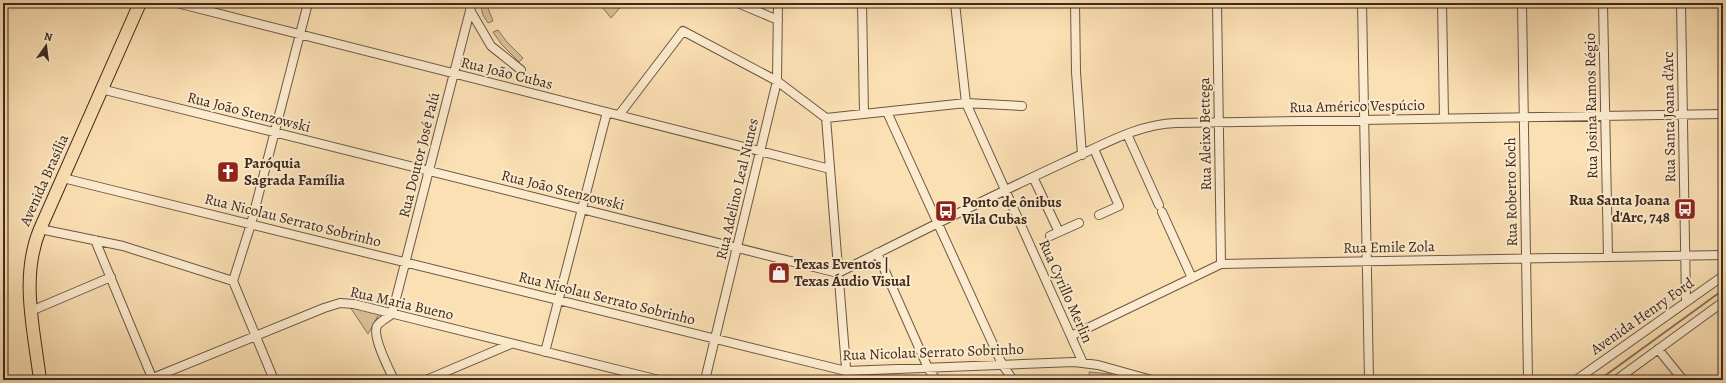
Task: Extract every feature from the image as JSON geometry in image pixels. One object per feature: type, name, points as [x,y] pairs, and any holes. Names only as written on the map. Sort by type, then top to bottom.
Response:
[{"type":"main road","name":"Avenida Brasília","points":[[40,380],[29,286],[31,262],[40,229],[140,3]]},
{"type":"street","name":"Rua João Cubas","points":[[178,3],[830,169]]},
{"type":"street","points":[[274,380],[233,281],[252,224],[308,3]]},
{"type":"street","name":"Rua Adelino Leal Nunes","points":[[705,380],[777,81],[778,3]]},
{"type":"street","points":[[862,3],[864,114]]},
{"type":"street","name":"Rua Cyrillo Merlin","points":[[955,3],[966,103],[1083,363]]},
{"type":"street","points":[[1075,3],[1076,72],[1082,155]]},
{"type":"street","name":"Rua Aleixo Bettega","points":[[1217,3],[1221,264]]},
{"type":"street","points":[[1362,3],[1369,380]]},
{"type":"street","points":[[1442,3],[1444,118]]},
{"type":"street","name":"Rua Roberto Koch","points":[[1522,3],[1528,380]]},
{"type":"street","name":"Rua Josina Ramos Régio","points":[[1603,3],[1608,257]]},
{"type":"street","name":"Rua Santa Joana d'Arc","points":[[1681,3],[1686,302]]},
{"type":"street","points":[[740,4],[778,20]]},
{"type":"street","points":[[471,7],[491,46],[521,70]]},
{"type":"street","name":"Rua Doutor José Palú","points":[[392,314],[471,7]]},
{"type":"street","points":[[619,115],[683,31],[777,81],[826,118],[966,103],[1022,106]]},
{"type":"street","name":"Rua João Stenzowski","points":[[102,89],[838,272]]},
{"type":"street","points":[[545,352],[607,112]]},
{"type":"street","points":[[887,112],[1002,364],[1013,380]]},
{"type":"street","name":"Rua Américo Vespúcio","points":[[1004,189],[1127,134],[1161,124],[1723,114]]},
{"type":"street","points":[[826,118],[847,376]]},
{"type":"street","points":[[1127,134],[1192,278]]},
{"type":"street","points":[[1094,149],[1119,206],[1099,215]]},
{"type":"street","points":[[1033,177],[1059,232]]},
{"type":"street","name":"Rua Nicolau Serrato Sobrinho","points":[[62,178],[715,339],[847,376],[928,368],[1002,364],[1083,363],[1098,365],[1152,380]]},
{"type":"street","points":[[838,272],[1004,189]]},
{"type":"street","points":[[1050,236],[1079,224]]},
{"type":"street","points":[[40,229],[123,246],[233,281]]},
{"type":"street","points":[[95,240],[151,379]]},
{"type":"street","points":[[877,253],[928,368],[936,380]]},
{"type":"street","name":"Rua Emile Zola","points":[[1071,336],[1221,264],[1723,254]]},
{"type":"street","name":"Avenida Henry Ford","points":[[1576,380],[1723,276]]},
{"type":"street","points":[[32,311],[110,277]]},
{"type":"street","points":[[1616,380],[1723,302]]},
{"type":"street","name":"Rua Maria Bueno","points":[[151,379],[324,308],[340,303],[354,304],[659,380]]},
{"type":"street","points":[[392,314],[380,322],[376,331],[378,342],[394,380]]},
{"type":"street","points":[[426,380],[511,344]]},
{"type":"street","points":[[1658,349],[1683,380]]},
{"type":"shaded area","points":[[480,3],[486,3],[493,21],[488,23],[483,15]]},
{"type":"shaded area","points":[[599,3],[624,3],[611,18]]},
{"type":"shaded area","points":[[498,30],[507,42],[523,58],[519,62],[502,45],[493,32]]},
{"type":"shaded area","points":[[350,307],[379,314],[368,334]]},
{"type":"shaded area","points":[[1089,372],[1112,374],[1110,380],[1091,380]]},
{"type":"waterway","points":[[1599,380],[1723,290]]},
{"type":"place","name":"Paróquia Sagrada Família","points":[[228,172]]},
{"type":"place","name":"Rua Santa Joana d'Arc, 748","points":[[1685,209]]},
{"type":"place","name":"Ponto de ônibus Vila Cubas","points":[[946,211]]},
{"type":"place","name":"Texas Eventos | Texas Áudio Visual","points":[[779,273]]}]
